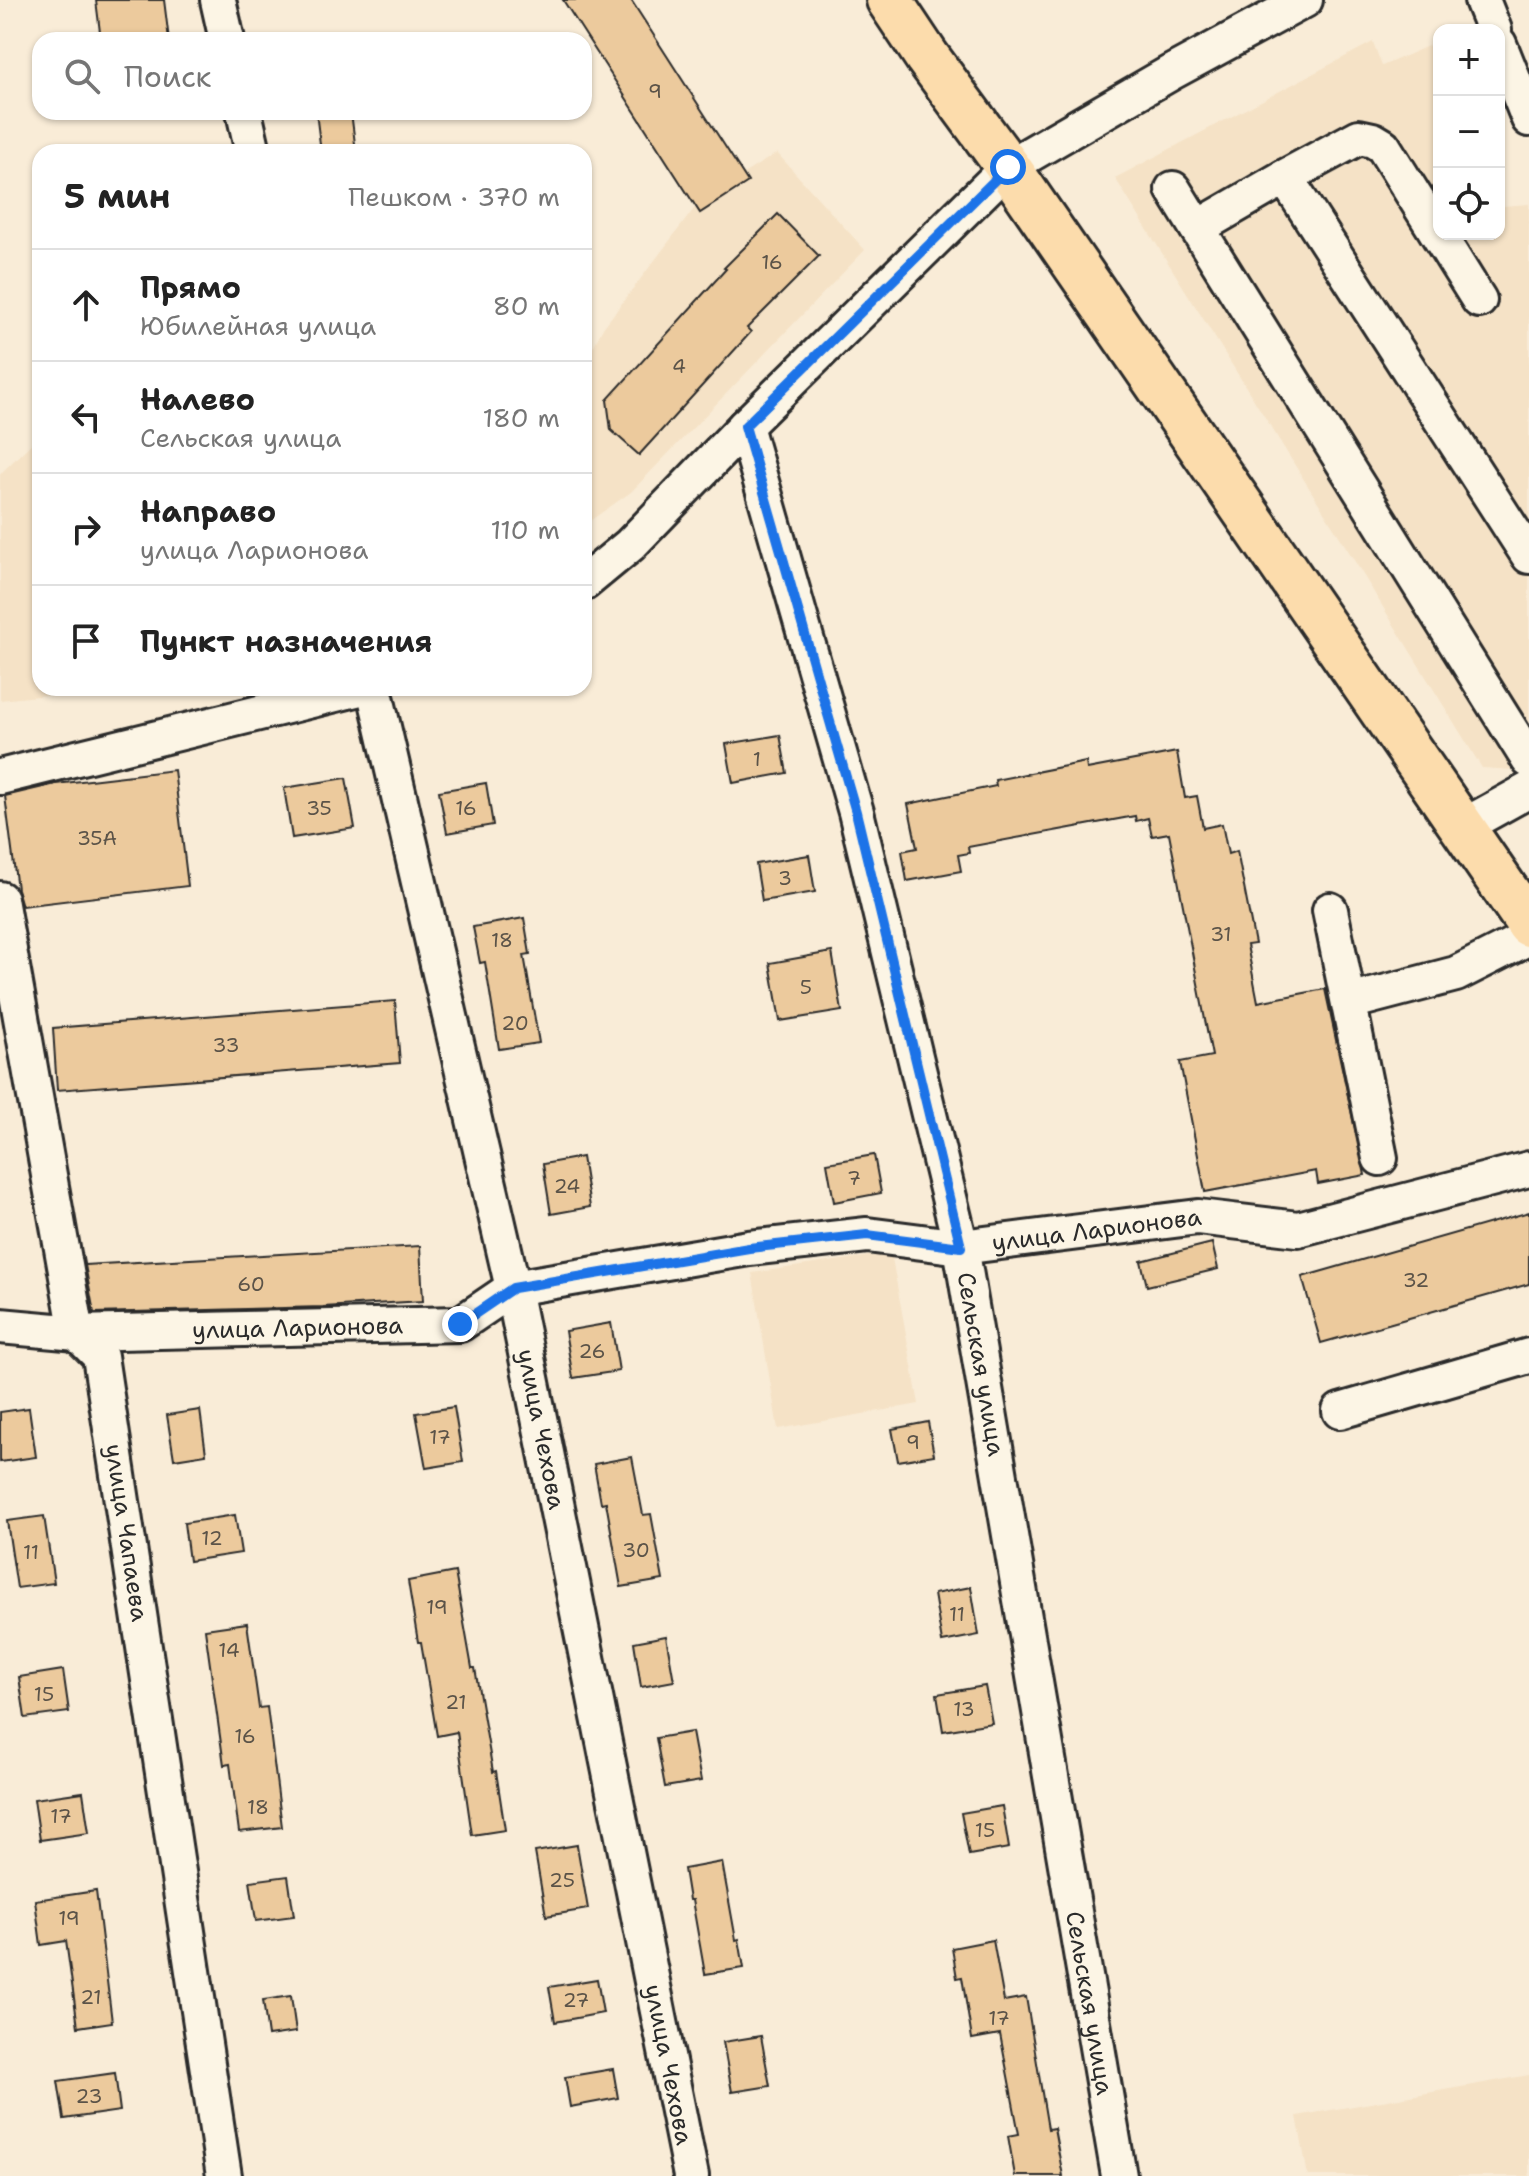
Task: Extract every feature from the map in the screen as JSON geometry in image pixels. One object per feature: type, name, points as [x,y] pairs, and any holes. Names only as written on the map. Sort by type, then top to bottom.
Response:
[{"type":"main road","points":[[889,0],[1008,167],[1529,924]]},
{"type":"street","points":[[218,0],[225,32]]},
{"type":"street","points":[[592,576],[630,545],[745,426],[1008,167],[1172,72],[1305,0]]},
{"type":"street","points":[[1482,0],[1492,24]]},
{"type":"street","points":[[1505,59],[1529,119]]},
{"type":"street","points":[[246,120],[251,144]]},
{"type":"street","points":[[1197,228],[1359,137],[1373,140],[1383,146],[1479,300]]},
{"type":"street","points":[[1285,177],[1529,556]]},
{"type":"street","points":[[1173,189],[1529,760]]},
{"type":"street","name":"Сельская улица","points":[[745,426],[856,812],[961,1247],[1119,2176]]},
{"type":"street","points":[[0,777],[328,696]]},
{"type":"street","name":"улица Чехова","points":[[376,696],[513,1288],[691,2176]]},
{"type":"street","points":[[1462,827],[1529,790]]},
{"type":"street","name":"улица Чапаева","points":[[0,899],[77,1333],[100,1356],[224,2176]]},
{"type":"street","points":[[1330,910],[1380,1158]]},
{"type":"street","points":[[1349,1002],[1456,974],[1529,937]]},
{"type":"street","name":"улица Ларионова","points":[[0,1326],[77,1333],[460,1324],[513,1288],[749,1248],[867,1235],[961,1247],[1198,1217],[1298,1229],[1529,1169]]},
{"type":"street","points":[[1340,1411],[1529,1356]]},
{"type":"shaded area","points":[[1373,42],[1382,66],[1433,44],[1433,240],[1505,240],[1505,206],[1529,204],[1529,771],[1482,768],[1115,178]]},
{"type":"shaded area","points":[[777,153],[865,250],[631,492],[592,519],[592,349],[603,328],[700,201]]},
{"type":"shaded area","points":[[32,443],[32,696],[38,696],[0,700],[0,474]]},
{"type":"shaded area","points":[[891,1253],[919,1404],[778,1429],[752,1273]]},
{"type":"shaded area","points":[[1529,2075],[1529,2176],[1308,2176],[1297,2116]]},
{"type":"building","points":[[96,0],[164,0],[168,32],[100,32]]},
{"type":"building","points":[[563,0],[631,0],[748,182],[700,213],[592,45],[592,32],[584,32]]},
{"type":"building","points":[[317,120],[352,120],[355,144],[320,144]]},
{"type":"building","points":[[778,214],[819,256],[747,328],[751,332],[639,455],[611,430],[607,400],[724,268]]},
{"type":"building","points":[[780,735],[787,773],[733,783],[726,744]]},
{"type":"building","points":[[1177,752],[1185,798],[1197,796],[1203,828],[1222,824],[1228,854],[1237,851],[1255,944],[1247,945],[1258,1002],[1325,989],[1365,1175],[1318,1184],[1316,1171],[1205,1192],[1180,1062],[1212,1056],[1169,833],[1152,836],[1148,818],[1136,821],[1135,816],[968,847],[969,853],[958,855],[961,871],[907,881],[902,851],[917,848],[908,804],[996,786],[995,780],[1086,762],[1087,769]]},
{"type":"building","points":[[174,770],[188,886],[22,906],[5,796],[56,784]]},
{"type":"building","points":[[346,778],[355,828],[292,838],[284,788]]},
{"type":"building","points":[[486,783],[493,825],[447,833],[439,791]]},
{"type":"building","points":[[809,855],[815,892],[762,901],[756,864]]},
{"type":"building","points":[[524,918],[530,954],[524,955],[539,1043],[499,1049],[485,962],[480,963],[473,927]]},
{"type":"building","points":[[832,952],[842,1011],[780,1021],[770,963]]},
{"type":"building","points":[[395,1001],[400,1063],[57,1090],[53,1028]]},
{"type":"building","points":[[874,1155],[881,1193],[834,1202],[827,1163]]},
{"type":"building","points":[[582,1157],[590,1207],[551,1214],[543,1164]]},
{"type":"building","points":[[1529,1212],[1529,1284],[1321,1343],[1302,1277]]},
{"type":"building","points":[[1212,1243],[1218,1269],[1147,1286],[1141,1261]]},
{"type":"building","points":[[420,1246],[423,1301],[323,1307],[94,1313],[85,1265]]},
{"type":"building","points":[[611,1323],[619,1371],[573,1378],[565,1331]]},
{"type":"building","points":[[454,1407],[463,1462],[426,1468],[416,1413]]},
{"type":"building","points":[[29,1408],[36,1457],[0,1462],[0,1412]]},
{"type":"building","points":[[200,1410],[206,1454],[174,1459],[167,1415]]},
{"type":"building","points":[[928,1422],[934,1455],[898,1461],[892,1429]]},
{"type":"building","points":[[632,1457],[643,1515],[651,1514],[663,1580],[621,1587],[606,1502],[601,1503],[594,1464]]},
{"type":"building","points":[[235,1515],[241,1553],[189,1561],[184,1523]]},
{"type":"building","points":[[44,1516],[54,1583],[17,1588],[7,1521]]},
{"type":"building","points":[[455,1572],[505,1830],[472,1835],[457,1732],[437,1736],[408,1581]]},
{"type":"building","points":[[971,1587],[979,1635],[942,1642],[934,1594]]},
{"type":"building","points":[[247,1623],[259,1708],[267,1707],[282,1827],[239,1832],[230,1764],[224,1765],[205,1629]]},
{"type":"building","points":[[666,1636],[674,1681],[641,1687],[634,1642]]},
{"type":"building","points":[[63,1670],[69,1712],[25,1718],[19,1677]]},
{"type":"building","points":[[985,1686],[992,1723],[943,1731],[937,1694]]},
{"type":"building","points":[[692,1732],[701,1781],[665,1787],[656,1738]]},
{"type":"building","points":[[83,1792],[89,1833],[40,1840],[34,1799]]},
{"type":"building","points":[[1002,1806],[1009,1848],[969,1855],[961,1813]]},
{"type":"building","points":[[577,1845],[588,1909],[546,1916],[535,1852]]},
{"type":"building","points":[[722,1862],[744,1968],[705,1974],[684,1869]]},
{"type":"building","points":[[288,1876],[294,1916],[256,1921],[250,1881]]},
{"type":"building","points":[[96,1891],[112,2022],[78,2027],[66,1941],[41,1945],[35,1900]]},
{"type":"building","points":[[993,1940],[1004,2001],[1026,1997],[1048,2129],[1054,2128],[1063,2176],[1015,2176],[1008,2136],[1019,2134],[1000,2034],[972,2039],[962,1977],[957,1978],[952,1948]]},
{"type":"building","points":[[597,1979],[603,2013],[555,2022],[549,1987]]},
{"type":"building","points":[[291,1996],[296,2032],[268,2036],[263,2000]]},
{"type":"building","points":[[761,2036],[770,2086],[732,2092],[723,2042]]},
{"type":"building","points":[[613,2069],[618,2098],[570,2107],[565,2077]]},
{"type":"building","points":[[115,2073],[120,2111],[64,2119],[58,2081]]},
{"type":"route","points":[[460,1324],[513,1288],[749,1248],[867,1235],[961,1247],[856,812],[745,426],[1008,167]]}]
